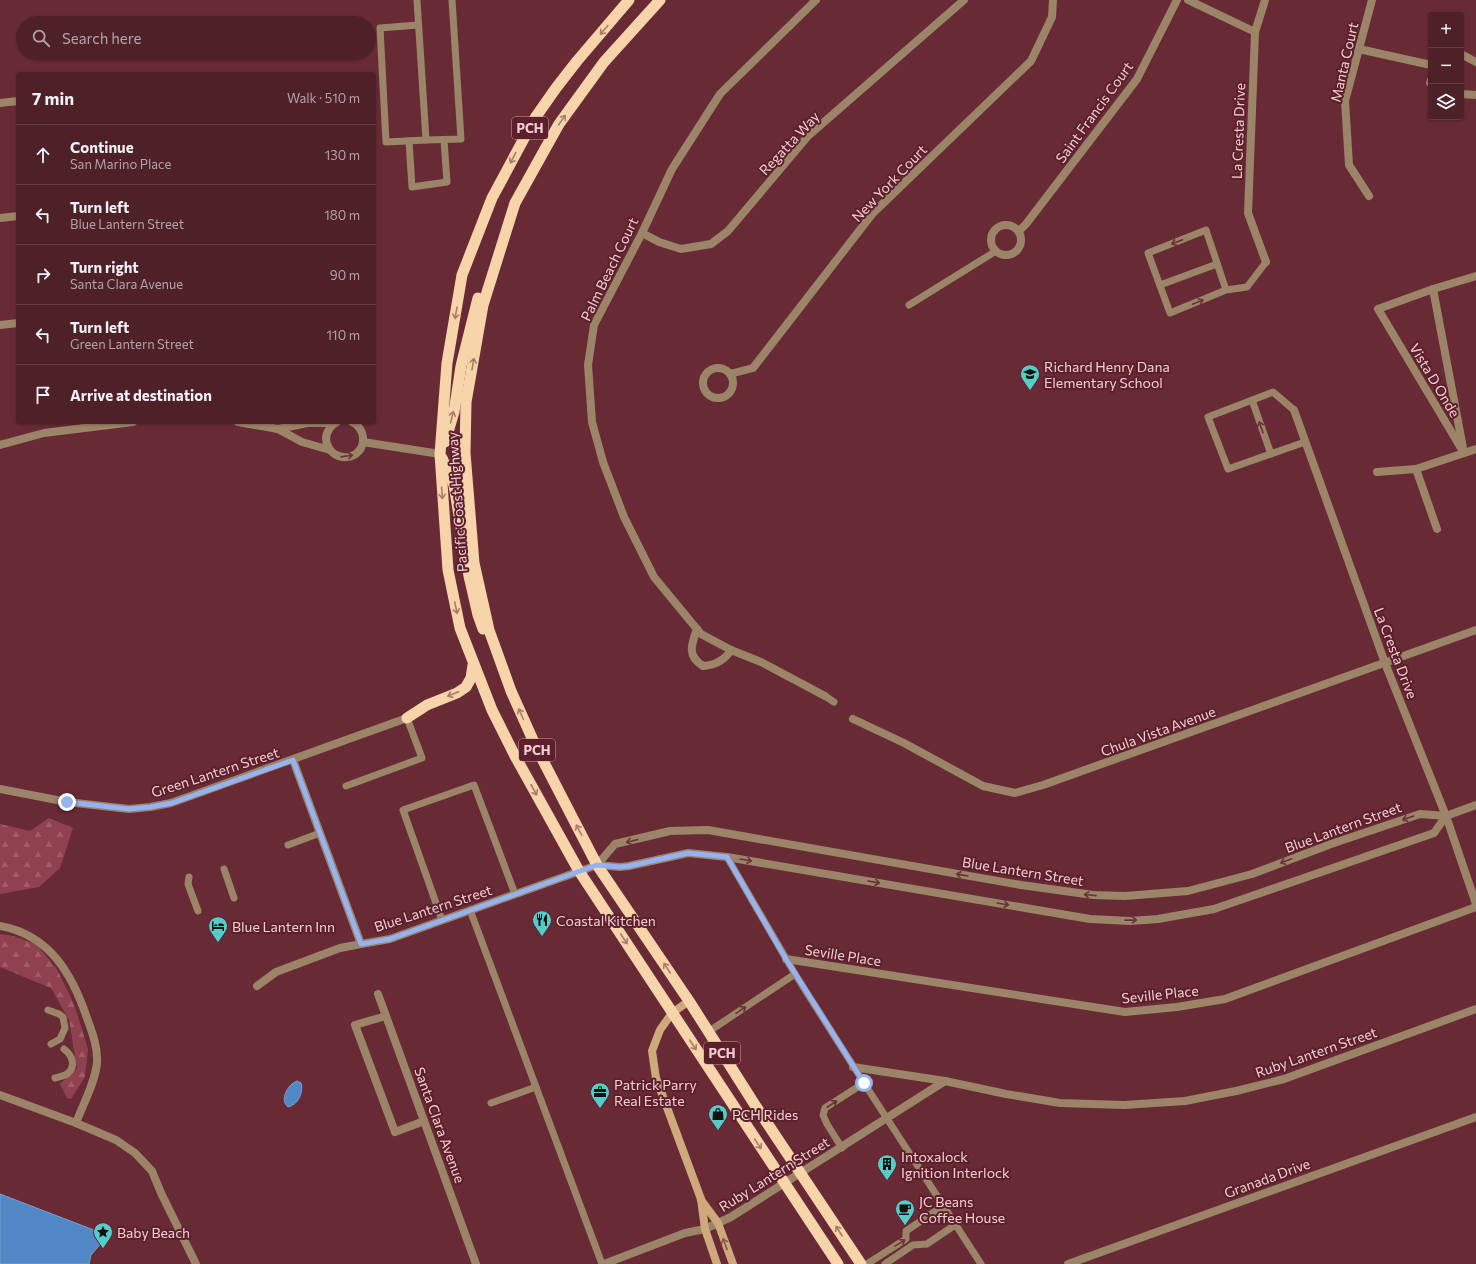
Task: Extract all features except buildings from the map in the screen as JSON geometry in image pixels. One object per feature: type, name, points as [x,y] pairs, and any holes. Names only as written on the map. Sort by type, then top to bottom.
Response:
[{"type":"highway","name":"Pacific Coast Highway","points":[[629,0],[577,61],[535,118],[492,198],[462,275],[447,363],[440,454],[448,570],[460,628],[492,710],[515,756],[579,871],[838,1264]]},
{"type":"highway","name":"Pacific Coast Highway","points":[[660,0],[604,62],[559,124],[515,203],[483,305],[466,402],[465,453],[474,563],[489,630],[511,691],[537,749],[597,865],[689,1001],[755,1106],[861,1264]]},
{"type":"highway","points":[[511,691],[489,646],[478,615],[463,542],[455,491],[449,472],[440,454],[448,435],[454,412],[461,366],[477,302],[492,253],[515,203]]},
{"type":"highway","points":[[408,718],[427,705],[457,693],[466,687],[471,678],[473,664]]},
{"type":"main road","points":[[689,1001],[672,1013],[660,1030],[652,1051],[656,1078],[701,1199],[705,1229],[717,1264]]},
{"type":"main road","points":[[701,1199],[718,1223],[733,1264]]},
{"type":"street","name":"Palm Beach Court","points":[[816,0],[720,94],[672,169],[642,233],[594,325],[588,365],[592,422],[603,462],[624,517],[654,577],[701,634],[731,650],[761,662],[826,696]]},
{"type":"street","name":"Regatta Way","points":[[642,233],[658,242],[681,249],[711,244],[728,231],[808,136],[964,0]]},
{"type":"street","name":"New York Court","points":[[730,374],[753,368],[873,213],[1031,61],[1052,17],[1054,0]]},
{"type":"street","name":"Saint Francis Court","points":[[1019,231],[1026,224],[1137,79],[1177,0]]},
{"type":"street","points":[[1188,0],[1255,32]]},
{"type":"street","name":"La Cresta Drive","points":[[1265,0],[1255,32],[1248,212],[1266,262]]},
{"type":"street","name":"Manta Court","points":[[1369,196],[1349,165],[1345,101],[1372,0]]},
{"type":"street","points":[[1359,49],[1428,65]]},
{"type":"street","points":[[1464,56],[1476,62]]},
{"type":"street","points":[[1464,94],[1476,95]]},
{"type":"street","points":[[0,103],[16,101]]},
{"type":"street","points":[[0,218],[16,216]]},
{"type":"street","points":[[1002,225],[1009,225],[1019,231],[1022,242],[1016,253],[1004,256],[996,252],[991,238],[997,228],[1002,225]]},
{"type":"street","name":"Vista D Onde","points":[[1464,453],[1378,309],[1433,289],[1476,276]]},
{"type":"street","name":"Vista D Onde","points":[[1433,289],[1464,453]]},
{"type":"street","points":[[0,325],[16,323]]},
{"type":"street","name":"La Cresta Drive","points":[[1294,410],[1385,663],[1446,816],[1476,904]]},
{"type":"street","points":[[0,445],[44,433],[117,424]]},
{"type":"street","points":[[249,424],[278,429],[302,442],[330,450]]},
{"type":"street","points":[[278,429],[302,424]]},
{"type":"street","points":[[334,424],[329,429],[326,436],[327,444],[334,454],[340,457],[347,457],[354,455],[360,450],[363,442],[363,434],[360,428],[355,424]]},
{"type":"street","points":[[363,442],[440,454]]},
{"type":"street","points":[[1377,472],[1416,469],[1476,449]]},
{"type":"street","points":[[1416,469],[1437,529]]},
{"type":"street","points":[[697,629],[691,652],[696,662],[703,666],[711,665],[720,661],[728,655],[731,650]]},
{"type":"street","name":"Chula Vista Avenue","points":[[853,719],[904,743],[983,786],[1015,793],[1043,786],[1476,630]]},
{"type":"street","name":"Green Lantern Street","points":[[0,790],[67,802],[129,809],[150,807],[172,803],[408,718]]},
{"type":"street","points":[[293,760],[361,944]]},
{"type":"street","name":"Blue Lantern Street","points":[[597,865],[615,844],[670,831],[708,830],[1021,885],[1093,896],[1125,896],[1188,891],[1252,874],[1331,844],[1420,814],[1446,816],[1476,805]]},
{"type":"street","name":"Blue Lantern Street","points":[[257,986],[276,972],[340,948],[390,939],[597,865],[620,867],[629,866],[688,853],[727,857],[1090,919],[1130,921],[1158,919],[1214,909],[1434,833],[1446,816]]},
{"type":"street","name":"Seville Place","points":[[786,959],[1125,1012],[1177,1007],[1225,999],[1476,907]]},
{"type":"street","points":[[0,926],[10,928],[26,935],[52,953],[61,963],[72,981],[82,1003],[94,1039],[97,1062],[94,1075],[76,1123]]},
{"type":"street","name":"Santa Clara Avenue","points":[[378,994],[476,1264]]},
{"type":"street","name":"Ruby Lantern Street","points":[[853,1067],[945,1081],[1006,1094],[1060,1103],[1124,1105],[1185,1101],[1236,1091],[1284,1079],[1476,1009]]},
{"type":"street","points":[[386,1016],[355,1025],[395,1132],[424,1121]]},
{"type":"street","name":"Ruby Lantern Street","points":[[603,1264],[685,1233],[705,1229],[731,1217],[842,1148],[945,1081]]},
{"type":"street","points":[[0,1095],[76,1123],[116,1140],[135,1153],[152,1171],[161,1193],[196,1264]]},
{"type":"street","name":"Granada Drive","points":[[1068,1264],[1476,1117]]},
{"type":"lane","points":[[416,0],[426,140]]},
{"type":"lane","points":[[418,25],[380,28],[386,142],[461,139],[452,0]]},
{"type":"lane","points":[[409,141],[412,187],[447,182],[444,140]]},
{"type":"lane","points":[[1226,290],[1206,230],[1148,253],[1170,313],[1226,290],[1247,287],[1266,262]]},
{"type":"lane","points":[[909,305],[996,252]]},
{"type":"lane","points":[[1160,285],[1217,264]]},
{"type":"lane","points":[[1294,410],[1273,392],[1208,417],[1228,469],[1305,442]]},
{"type":"lane","points":[[1252,400],[1271,454]]},
{"type":"lane","points":[[826,696],[834,702]]},
{"type":"lane","points":[[346,786],[422,758],[408,718]]},
{"type":"lane","points":[[442,920],[403,810],[474,785],[515,894]]},
{"type":"lane","points":[[288,845],[320,833]]},
{"type":"lane","points":[[727,857],[786,959],[853,1067],[981,1264]]},
{"type":"lane","points":[[224,869],[234,898]]},
{"type":"lane","points":[[189,877],[188,884],[198,911]]},
{"type":"lane","points":[[470,910],[603,1264]]},
{"type":"lane","points":[[708,1032],[795,974]]},
{"type":"lane","points":[[48,1010],[63,1017],[65,1028],[60,1039],[52,1044]]},
{"type":"lane","points":[[55,1078],[66,1075],[71,1070],[74,1061],[70,1054],[64,1049]]},
{"type":"lane","points":[[842,1148],[823,1115],[825,1108],[864,1083]]},
{"type":"lane","points":[[492,1103],[536,1087]]},
{"type":"lane","points":[[867,1264],[906,1239],[906,1230],[943,1206]]},
{"type":"lane","points":[[885,1264],[913,1245],[927,1244],[955,1225]]},
{"type":"green space","points":[[49,818],[73,828],[60,868],[39,887],[0,894],[0,824],[30,831]]},
{"type":"green space","points":[[0,934],[13,936],[36,944],[57,969],[74,1004],[88,1049],[85,1077],[71,1099],[67,1098],[60,1084],[77,1068],[69,1020],[51,988],[0,967]]},
{"type":"water","points":[[297,1081],[301,1083],[301,1094],[295,1104],[288,1107],[284,1100],[286,1092],[291,1085]]},
{"type":"water","points":[[0,1194],[99,1232],[102,1242],[91,1255],[89,1264],[0,1264]]},
{"type":"place","name":"Richard Henry Dana Elementary School","points":[[1030,391]]},
{"type":"place","name":"Coastal Kitchen","points":[[542,937]]},
{"type":"place","name":"Blue Lantern Inn","points":[[218,943]]},
{"type":"place","name":"Patrick Parry Real Estate","points":[[600,1109]]},
{"type":"place","name":"PCH Rides","points":[[718,1131]]},
{"type":"place","name":"Intoxalock Ignition Interlock","points":[[887,1181]]},
{"type":"place","name":"JC Beans Coffee House","points":[[905,1226]]},
{"type":"place","name":"Baby Beach","points":[[103,1249]]},
{"type":"route","points":[[67,802],[129,809],[172,803],[293,760],[361,944],[390,939],[597,865],[620,867],[629,866],[688,853],[727,857],[786,959],[864,1083]]}]
